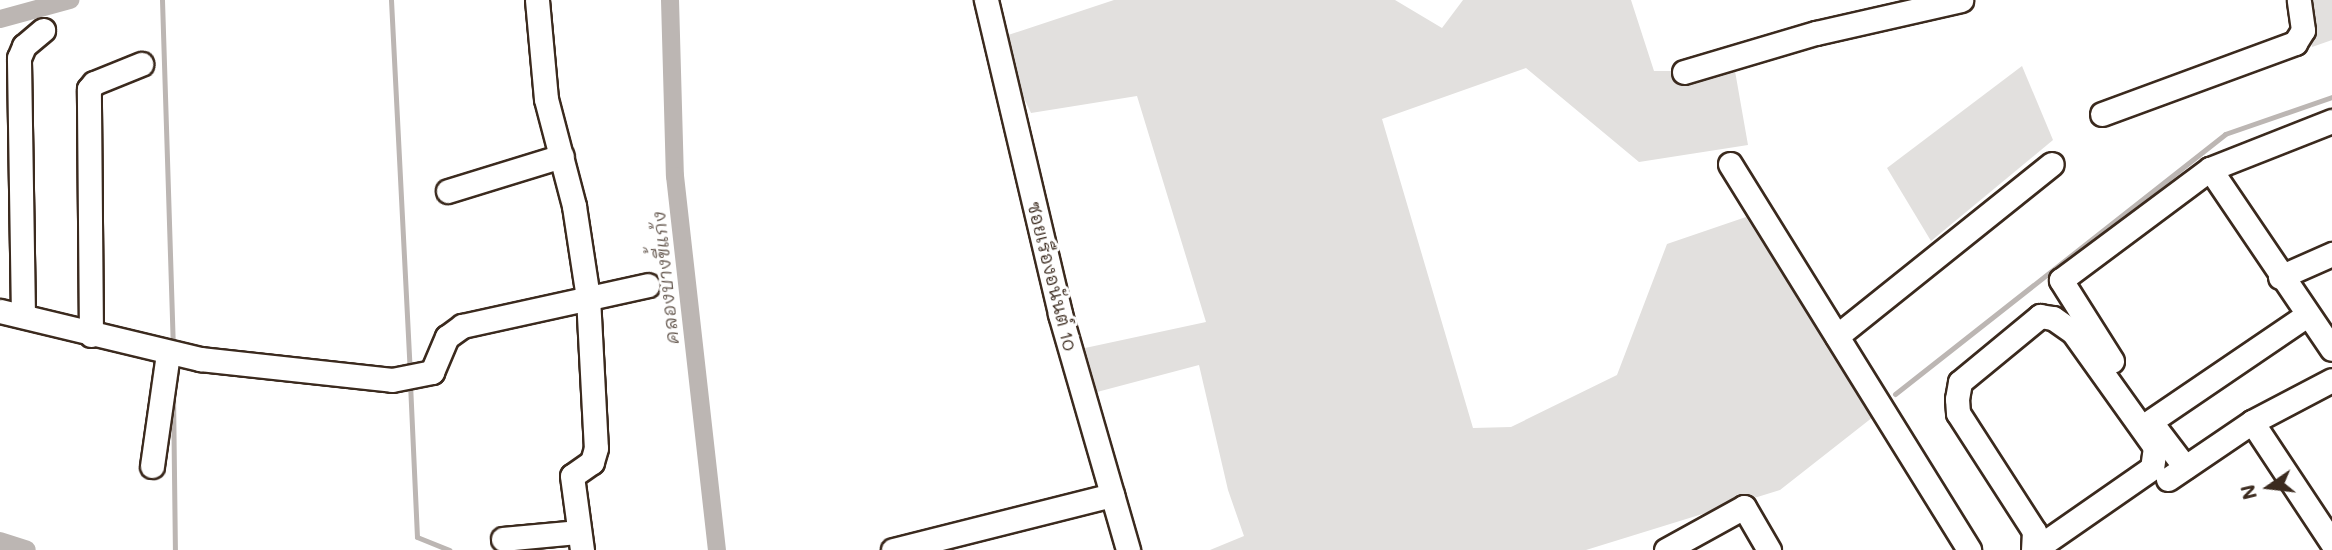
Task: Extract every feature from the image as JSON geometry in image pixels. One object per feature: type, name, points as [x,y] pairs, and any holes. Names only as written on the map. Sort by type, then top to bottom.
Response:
[{"type":"street","points":[[503,539],[580,541],[572,475],[592,462],[596,448],[588,297],[562,156],[546,99],[537,0]]},
{"type":"street","name":"ซอยเรืองอนันต์ 10","points":[[986,0],[1060,314],[1128,550]]},
{"type":"street","points":[[1684,72],[1816,33],[1961,0]]},
{"type":"street","points":[[2102,114],[2295,43],[2303,30],[2299,0]]},
{"type":"street","points":[[23,316],[19,58],[24,46],[43,30]]},
{"type":"street","points":[[91,335],[89,89],[94,83],[141,65]]},
{"type":"street","points":[[2332,121],[2210,169],[2146,212],[2060,281],[2151,421],[2176,473],[2252,422],[2332,380]]},
{"type":"street","points":[[448,191],[562,156]]},
{"type":"street","points":[[1730,164],[1969,550]]},
{"type":"street","points":[[1837,335],[2052,164]]},
{"type":"street","points":[[2210,169],[2280,277],[2332,349]]},
{"type":"street","points":[[2280,277],[2332,254]]},
{"type":"street","points":[[0,311],[168,354],[368,381],[423,376],[438,363],[447,337],[462,326],[648,285]]},
{"type":"street","points":[[2151,421],[2307,315]]},
{"type":"street","points":[[2040,317],[2053,317],[2073,332],[2155,447],[2152,468],[2035,549],[2034,531],[1958,414],[1956,399],[1960,383],[2040,317]]},
{"type":"street","points":[[152,466],[168,354]]},
{"type":"street","points":[[2252,422],[2332,543]]},
{"type":"street","points":[[893,550],[926,546],[960,531],[1112,495]]},
{"type":"street","points":[[1666,550],[1744,508],[1769,550]]},
{"type":"shaded area","points":[[1114,0],[1395,0],[1442,28],[1463,0],[1631,0],[1654,71],[1735,71],[1748,145],[1639,162],[1526,68],[1382,119],[1473,428],[1511,427],[1617,375],[1667,244],[1746,217],[1873,417],[1780,490],[1586,550],[1210,550],[1244,536],[1228,490],[1199,365],[1097,392],[1085,348],[1206,322],[1137,96],[1031,113],[996,39]]},
{"type":"shaded area","points":[[2303,0],[2332,0],[2332,40],[2312,47]]},
{"type":"shaded area","points":[[2022,66],[2053,140],[1931,241],[1887,168]]},
{"type":"waterway","points":[[0,19],[70,0]]},
{"type":"waterway","points":[[162,0],[173,347]]},
{"type":"waterway","points":[[391,0],[410,370]]},
{"type":"waterway","name":"คลองบางขี้แก้ง","points":[[670,0],[675,176],[717,550]]},
{"type":"waterway","points":[[1895,394],[2225,134],[2332,97]]},
{"type":"waterway","points":[[410,383],[417,537],[450,550]]},
{"type":"waterway","points":[[173,392],[175,550]]},
{"type":"waterway","points":[[0,541],[27,550]]}]
